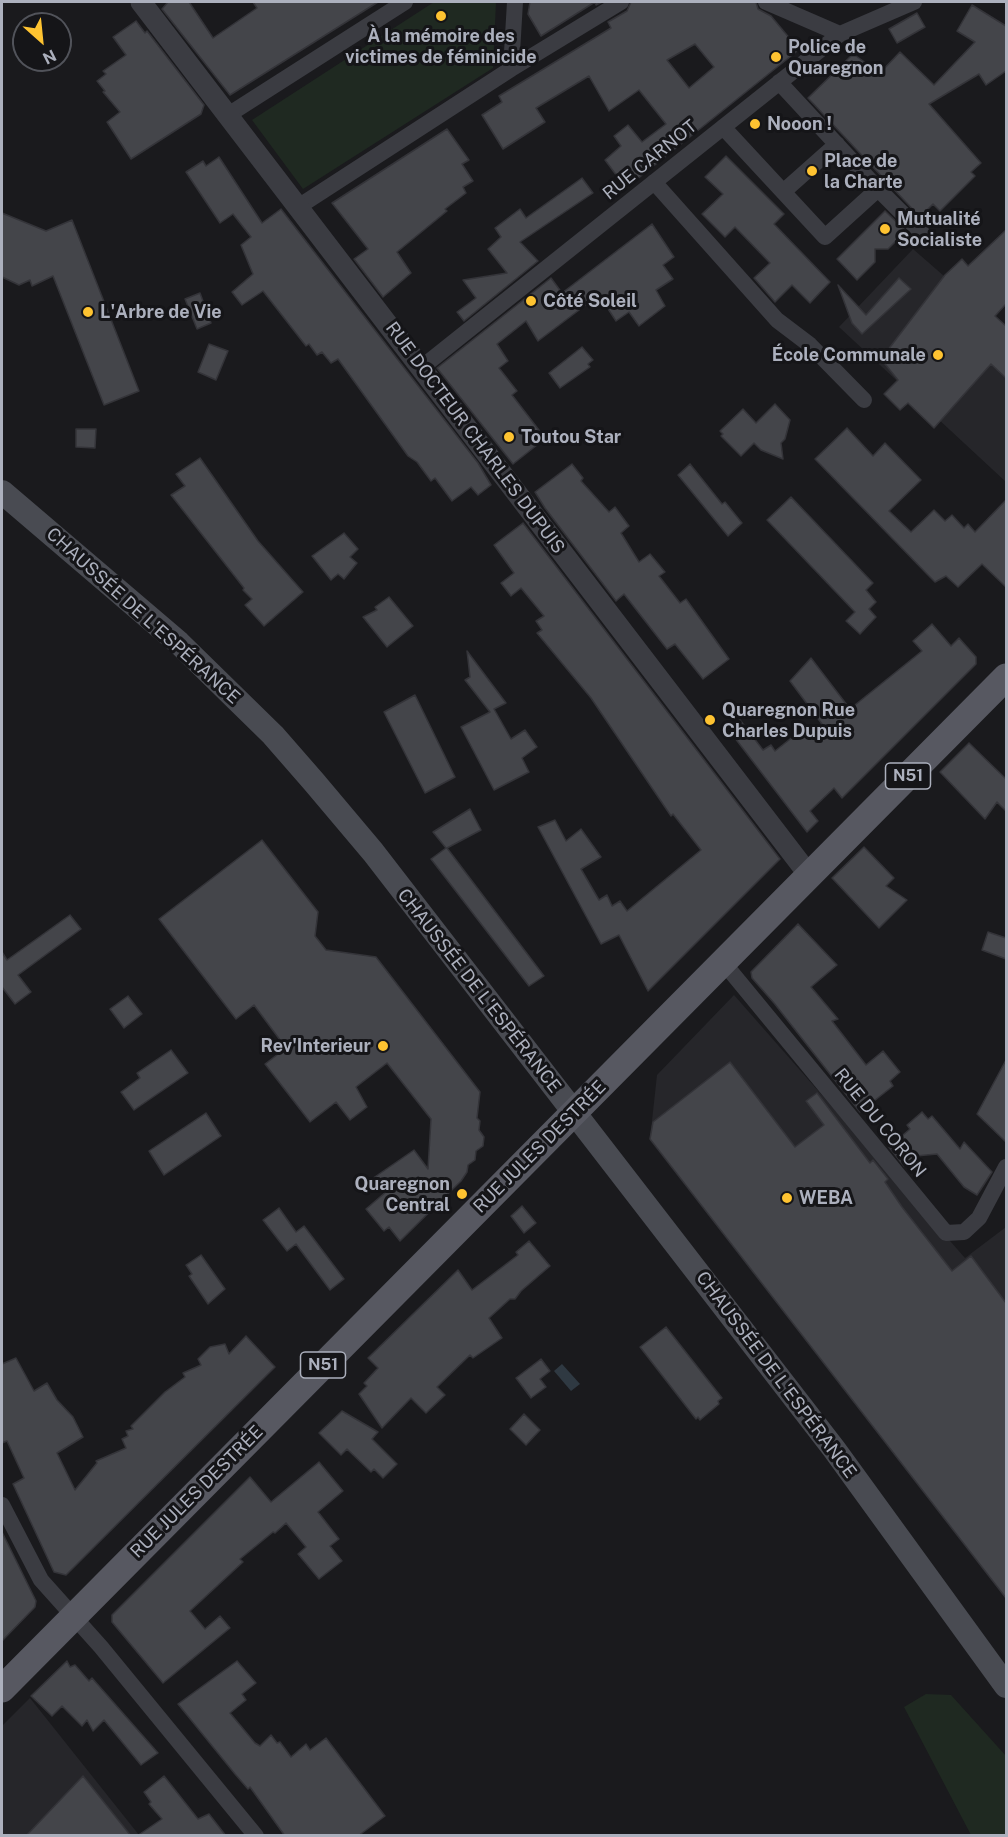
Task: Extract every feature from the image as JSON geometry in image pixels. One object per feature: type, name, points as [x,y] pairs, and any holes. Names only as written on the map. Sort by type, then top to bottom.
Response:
[{"type":"main road","name":"CHAUSSÉE DE L'ESPÉRANCE","points":[[2,492],[179,643],[273,735],[373,852],[834,1449],[1006,1686]]},
{"type":"main road","name":"RUE JULES DESTRÉE","points":[[73,1617],[1006,677]]},
{"type":"main road","name":"N51","points":[[2,1689],[73,1617]]},
{"type":"street","name":"RUE DOCTEUR CHARLES DUPUIS","points":[[141,2],[809,875]]},
{"type":"street","points":[[228,115],[405,2]]},
{"type":"street","points":[[511,69],[515,2]]},
{"type":"street","points":[[298,207],[511,69],[621,2]]},
{"type":"street","points":[[766,2],[840,34]]},
{"type":"street","name":"RUE CARNOT","points":[[421,368],[840,34],[914,2]]},
{"type":"street","points":[[779,82],[922,233]]},
{"type":"street","points":[[723,127],[825,237],[878,189]]},
{"type":"street","points":[[783,192],[837,144]]},
{"type":"street","points":[[654,182],[777,320],[810,345],[864,400]]},
{"type":"street","name":"RUE DU CORON","points":[[723,962],[946,1233],[964,1232],[979,1218],[1005,1177]]},
{"type":"street","points":[[2,1505],[41,1580],[101,1647],[256,1836]]},
{"type":"shaded area","points":[[434,2],[496,2],[493,68],[303,189],[252,120]]},
{"type":"shaded area","name":"École Communale","points":[[913,249],[1006,330],[1006,482],[839,327]]},
{"type":"shaded area","points":[[734,995],[965,1258],[1006,1227],[1006,1596],[650,1139],[657,1075]]},
{"type":"shaded area","points":[[562,1364],[580,1384],[571,1391],[554,1371]]},
{"type":"shaded area","points":[[926,1694],[951,1695],[1006,1756],[1006,1835],[971,1835],[904,1707]]},
{"type":"shaded area","points":[[30,1698],[139,1835],[2,1836],[2,1726]]},
{"type":"building","points":[[168,2],[189,2],[213,38],[257,8],[253,2],[378,2],[230,95],[162,9]]},
{"type":"building","points":[[530,2],[595,2],[541,36],[528,14]]},
{"type":"building","points":[[631,2],[756,2],[758,9],[771,16],[796,46],[796,52],[626,188],[605,160],[621,146],[614,136],[628,125],[642,142],[666,124],[639,90],[609,111],[589,76],[536,108],[545,122],[503,149],[482,115],[502,102],[499,96],[611,28],[608,22],[627,11]],"holes":[[[695,44],[714,67],[689,88],[667,60]]]},
{"type":"building","points":[[972,5],[1006,26],[1006,71],[986,85],[979,74],[929,104],[981,163],[971,172],[975,176],[940,211],[933,204],[920,217],[808,98],[851,56],[856,56],[880,73],[900,52],[934,85],[975,42],[957,31]]},
{"type":"building","points":[[917,13],[925,27],[897,43],[889,29]]},
{"type":"building","points":[[136,21],[145,33],[147,31],[204,105],[201,114],[131,159],[107,122],[120,112],[97,81],[106,74],[103,71],[126,55],[113,37]]},
{"type":"building","points":[[447,129],[469,160],[462,164],[473,181],[463,187],[466,193],[445,209],[447,211],[397,252],[411,273],[383,297],[354,259],[368,249],[332,203]]},
{"type":"building","points":[[726,156],[784,214],[774,224],[830,282],[810,303],[792,285],[775,302],[754,278],[770,263],[735,227],[725,237],[702,214],[723,194],[705,177]]},
{"type":"building","points":[[219,157],[262,223],[281,209],[478,463],[491,485],[478,495],[471,487],[452,501],[435,478],[431,481],[417,462],[408,456],[338,359],[331,363],[322,352],[317,355],[309,344],[306,346],[263,291],[242,305],[232,292],[253,274],[241,245],[251,237],[233,214],[220,223],[186,172],[203,161],[206,166]]},
{"type":"building","points":[[582,178],[593,193],[520,242],[538,261],[464,321],[457,312],[476,298],[463,280],[507,273],[488,249],[501,237],[495,228],[520,209],[526,218]]},
{"type":"building","points":[[885,211],[906,231],[888,249],[875,249],[875,262],[857,280],[837,259]]},
{"type":"building","name":"L'Arbre de Vie","points":[[2,213],[46,231],[72,220],[139,391],[104,405],[53,276],[32,286],[30,280],[19,285],[2,277]]},
{"type":"building","points":[[652,224],[674,257],[663,265],[673,279],[656,290],[665,306],[639,326],[629,312],[616,321],[599,295],[538,341],[526,321],[497,344],[508,361],[499,368],[517,391],[512,395],[542,434],[534,441],[537,445],[513,464],[437,368],[551,278],[562,293]]},
{"type":"building","points":[[1006,230],[1006,304],[995,316],[1006,326],[1006,378],[991,364],[934,428],[908,403],[900,410],[884,394],[898,380],[881,359],[945,275],[962,259],[968,266]]},
{"type":"building","points":[[899,278],[911,289],[862,334],[852,323],[838,285],[866,315]]},
{"type":"building","points":[[200,293],[211,323],[197,329],[185,299]]},
{"type":"building","points":[[209,344],[228,351],[216,380],[198,372]]},
{"type":"building","points":[[582,347],[593,360],[588,364],[590,367],[560,388],[549,373]]},
{"type":"building","points":[[775,404],[790,420],[785,439],[781,443],[783,459],[761,450],[754,443],[741,456],[721,436],[723,434],[720,431],[743,409],[756,423]]},
{"type":"building","points":[[847,428],[873,456],[885,443],[921,480],[889,511],[911,532],[934,510],[945,521],[952,515],[964,528],[968,524],[975,532],[1006,500],[1006,587],[982,564],[958,587],[946,576],[935,582],[928,575],[815,459]]},
{"type":"building","points":[[76,429],[96,429],[95,448],[76,447]]},
{"type":"building","points":[[200,458],[258,541],[303,592],[264,626],[245,605],[252,599],[171,495],[185,486],[176,474]]},
{"type":"building","points":[[572,464],[583,478],[581,481],[609,512],[615,507],[629,526],[621,533],[639,562],[650,554],[665,572],[659,576],[680,603],[686,599],[729,659],[703,679],[675,644],[667,649],[624,594],[616,601],[535,492]]},
{"type":"building","points":[[690,464],[722,504],[725,502],[742,523],[728,536],[678,475]]},
{"type":"building","points":[[791,497],[873,583],[866,590],[876,602],[869,609],[876,617],[860,634],[846,621],[855,612],[767,520]]},
{"type":"building","points":[[523,523],[780,859],[648,991],[619,935],[601,944],[538,827],[555,820],[566,841],[581,829],[601,857],[581,869],[599,900],[607,895],[612,906],[620,901],[627,911],[701,850],[673,814],[671,816],[591,698],[537,633],[542,630],[536,621],[544,616],[521,588],[511,596],[501,583],[514,573],[494,545]]},
{"type":"building","points":[[344,533],[358,549],[350,557],[357,563],[344,579],[338,574],[331,580],[312,556]]},
{"type":"building","points":[[389,597],[413,626],[387,647],[363,617],[377,610],[375,607]]},
{"type":"building","points":[[932,624],[951,646],[959,638],[976,657],[976,664],[842,798],[834,788],[810,811],[818,821],[807,832],[728,729],[740,720],[763,750],[771,745],[775,751],[794,736],[822,724],[790,681],[811,658],[850,709],[922,651],[913,641]]},
{"type":"building","points":[[467,651],[506,703],[494,709],[511,739],[525,730],[537,747],[522,758],[529,772],[494,790],[461,727],[490,712],[465,680],[470,677]]},
{"type":"building","points":[[415,695],[455,777],[425,793],[384,712]]},
{"type":"building","points":[[969,743],[1006,779],[1006,811],[997,802],[985,819],[940,772]]},
{"type":"building","points":[[470,809],[481,830],[447,848],[544,976],[529,986],[431,859],[446,848],[433,832]]},
{"type":"building","points":[[262,840],[318,912],[315,936],[326,950],[376,957],[480,1092],[477,1118],[480,1121],[479,1130],[484,1137],[483,1146],[476,1151],[475,1160],[468,1165],[467,1172],[461,1181],[400,1241],[389,1227],[384,1231],[366,1209],[387,1191],[366,1183],[414,1150],[428,1169],[431,1119],[387,1063],[356,1087],[367,1107],[350,1120],[336,1102],[310,1122],[265,1064],[286,1048],[254,1005],[236,1019],[159,919]]},
{"type":"building","points":[[864,847],[894,878],[886,886],[907,900],[879,928],[832,878]]},
{"type":"building","points":[[70,915],[81,929],[18,975],[31,992],[15,1004],[2,987],[2,952],[7,960]]},
{"type":"building","points":[[798,924],[837,965],[811,987],[838,1019],[832,1021],[866,1065],[883,1051],[900,1072],[890,1081],[893,1086],[860,1112],[752,978],[751,972]]},
{"type":"building","points":[[988,932],[1006,938],[1006,959],[982,950]]},
{"type":"building","points":[[128,996],[142,1014],[124,1028],[110,1009]]},
{"type":"building","points":[[171,1050],[188,1073],[134,1110],[121,1092],[140,1078],[137,1073]]},
{"type":"building","points":[[1006,1060],[1006,1142],[977,1114]]},
{"type":"building","points":[[730,1062],[795,1147],[824,1125],[806,1101],[817,1093],[870,1163],[873,1160],[888,1179],[885,1182],[902,1207],[952,1271],[971,1256],[1006,1303],[1006,1598],[650,1139],[653,1122]]},
{"type":"building","points":[[922,1112],[928,1119],[932,1116],[960,1149],[964,1142],[992,1172],[977,1195],[964,1187],[937,1154],[916,1156],[904,1166],[889,1147],[910,1129],[907,1125]]},
{"type":"building","points":[[206,1113],[221,1136],[164,1175],[149,1151]]},
{"type":"building","points":[[522,1206],[536,1223],[524,1233],[511,1216]]},
{"type":"building","points":[[279,1208],[296,1232],[304,1226],[344,1279],[330,1290],[296,1244],[287,1251],[263,1220]]},
{"type":"building","points":[[529,1241],[550,1266],[515,1299],[510,1299],[489,1318],[502,1338],[473,1358],[470,1355],[437,1387],[445,1395],[426,1413],[411,1398],[382,1428],[359,1394],[367,1386],[364,1383],[378,1368],[368,1358],[458,1270],[472,1290],[518,1255],[516,1252]]},
{"type":"building","points":[[201,1255],[225,1289],[208,1304],[189,1276],[192,1274],[186,1265]]},
{"type":"building","points":[[666,1327],[722,1398],[718,1401],[719,1404],[700,1420],[698,1417],[696,1419],[640,1347]]},
{"type":"building","points":[[246,1336],[275,1367],[66,1575],[54,1572],[13,1484],[24,1478],[7,1441],[2,1443],[2,1364],[16,1358],[34,1391],[47,1383],[57,1400],[73,1417],[83,1437],[57,1453],[75,1490],[97,1463],[96,1461],[126,1448],[122,1439],[128,1436],[126,1431],[133,1429],[131,1426],[165,1392],[185,1377],[183,1373],[201,1365],[198,1359],[210,1347],[225,1344],[229,1354]]},
{"type":"building","points":[[541,1359],[550,1371],[540,1379],[546,1387],[531,1398],[516,1378]]},
{"type":"building","points":[[342,1411],[378,1432],[372,1439],[397,1464],[383,1478],[374,1469],[371,1472],[347,1449],[341,1455],[319,1433]]},
{"type":"building","points":[[524,1414],[540,1430],[526,1445],[510,1429]]},
{"type":"building","points":[[319,1462],[343,1491],[318,1512],[339,1539],[330,1546],[342,1561],[319,1579],[298,1554],[306,1547],[286,1523],[240,1559],[243,1562],[190,1611],[205,1629],[220,1616],[230,1628],[163,1683],[112,1622],[112,1615],[250,1477],[271,1502]]},
{"type":"building","points":[[2,1532],[36,1601],[35,1607],[2,1641]]},
{"type":"building","points":[[67,1661],[70,1667],[75,1665],[89,1681],[92,1678],[158,1753],[141,1765],[104,1720],[93,1731],[87,1720],[82,1726],[62,1706],[52,1716],[31,1696]]},
{"type":"building","points":[[237,1661],[256,1683],[242,1694],[246,1700],[230,1713],[255,1743],[260,1746],[271,1735],[277,1743],[280,1742],[291,1757],[306,1744],[310,1750],[326,1738],[385,1816],[358,1836],[285,1836],[250,1787],[248,1789],[178,1704]]},
{"type":"building","points":[[83,1776],[131,1836],[26,1836]]},
{"type":"building","points":[[164,1776],[198,1819],[209,1814],[226,1836],[137,1836],[162,1819],[149,1804],[151,1802],[144,1792]]},
{"type":"place","name":"À la mémoire des victimes de féminicide","points":[[441,16]]},
{"type":"place","name":"Police de Quaregnon","points":[[776,57]]},
{"type":"place","name":"Nooon !","points":[[755,124]]},
{"type":"place","name":"Place de la Charte","points":[[812,171]]},
{"type":"place","name":"Mutualité Socialiste","points":[[885,229]]},
{"type":"place","name":"Côté Soleil","points":[[531,301]]},
{"type":"place","name":"L'Arbre de Vie","points":[[88,312]]},
{"type":"place","name":"École Communale","points":[[938,355]]},
{"type":"place","name":"Toutou Star","points":[[509,437]]},
{"type":"place","name":"Quaregnon Rue Charles Dupuis","points":[[710,720]]},
{"type":"place","name":"Rev'Interieur","points":[[383,1046]]},
{"type":"place","name":"Quaregnon Central","points":[[462,1194]]},
{"type":"place","name":"WEBA","points":[[787,1198]]}]
